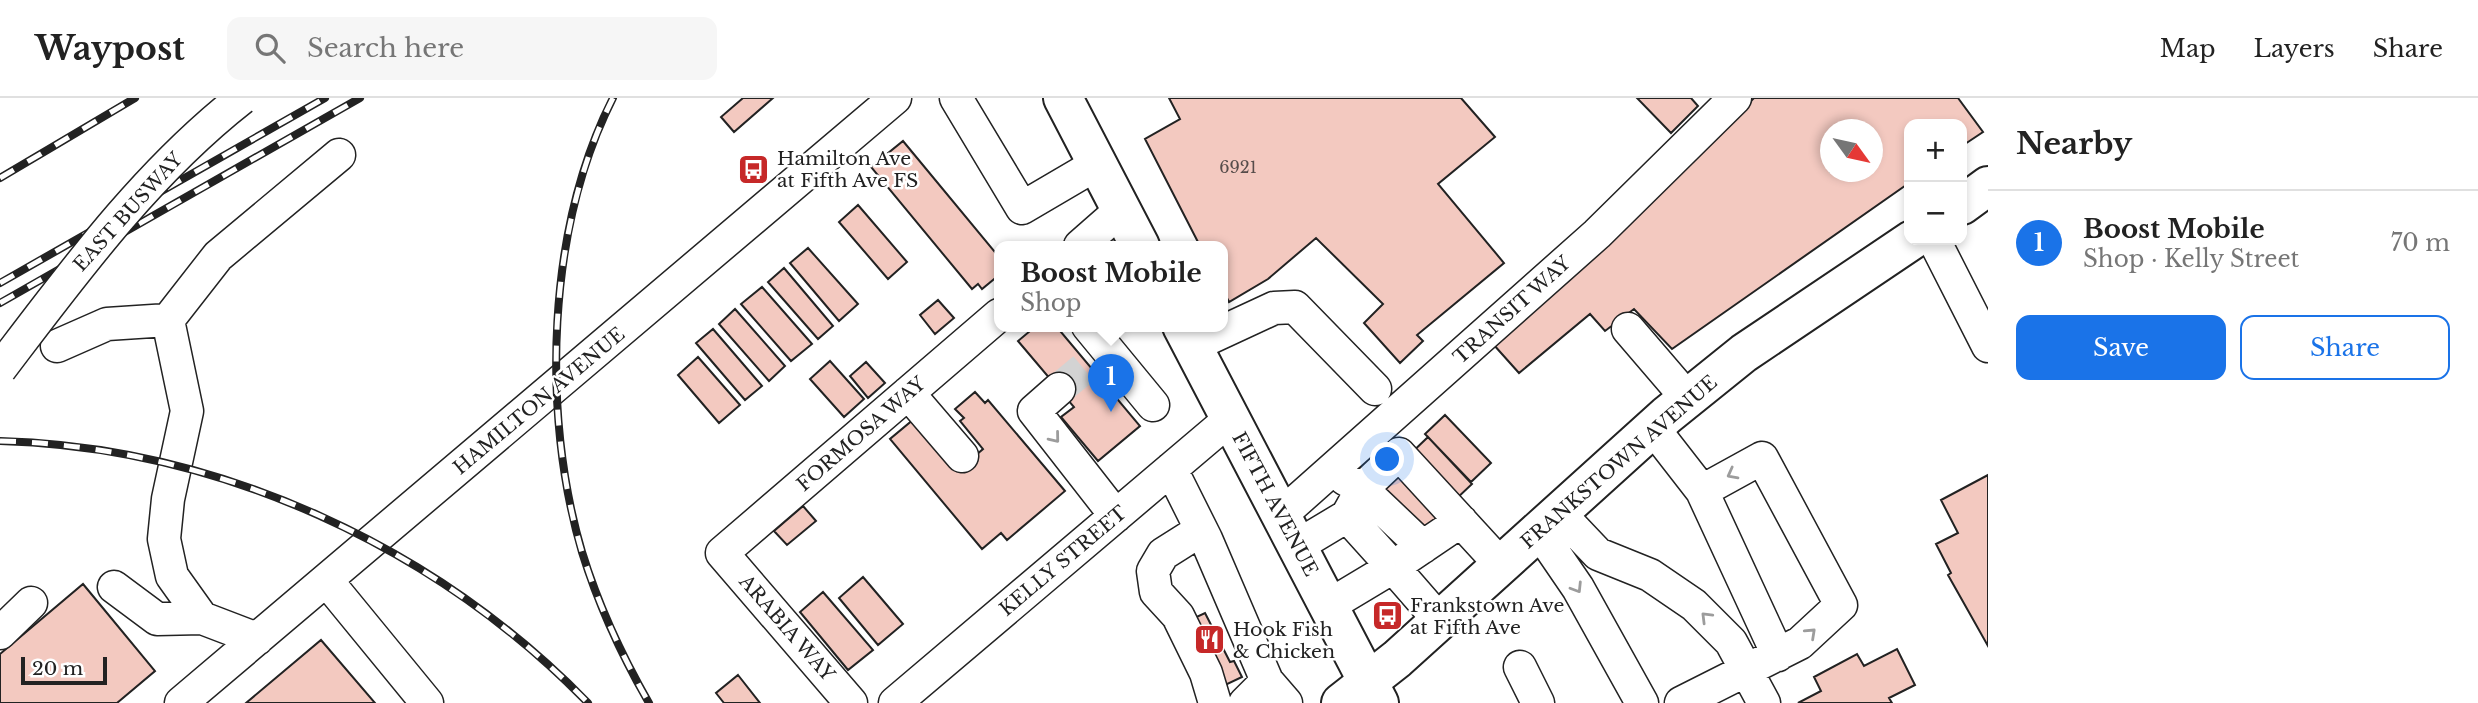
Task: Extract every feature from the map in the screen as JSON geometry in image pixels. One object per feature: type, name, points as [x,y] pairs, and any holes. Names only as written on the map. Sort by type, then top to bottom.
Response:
[{"type":"main road","points":[[1063,98],[1137,241]]},
{"type":"main road","points":[[1967,201],[1988,186]]},
{"type":"main road","name":"FRANKSTOWN AVENUE","points":[[1362,696],[1440,621],[1653,428],[1744,353],[1905,245]]},
{"type":"main road","name":"FIFTH AVENUE","points":[[1187,336],[1328,606],[1362,696]]},
{"type":"street","name":"EAST BUSWAY","points":[[0,369],[96,242],[209,124],[242,98]]},
{"type":"street","name":"HAMILTON AVENUE","points":[[181,703],[895,98]]},
{"type":"street","points":[[956,98],[1022,208],[1097,164]]},
{"type":"street","name":"TRANSIT WAY","points":[[1289,531],[1333,472],[1597,234],[1735,98]]},
{"type":"street","points":[[57,346],[107,324],[168,320],[218,256],[339,155]]},
{"type":"street","points":[[1086,241],[1121,210]]},
{"type":"street","points":[[1937,245],[1988,346]]},
{"type":"street","points":[[1228,323],[1273,308],[1295,307],[1375,389]]},
{"type":"street","name":"FORMOSA WAY","points":[[722,553],[994,319]]},
{"type":"street","points":[[168,320],[187,411],[168,499],[164,539],[172,576],[202,618]]},
{"type":"street","points":[[1628,329],[1688,399]]},
{"type":"street","points":[[1094,347],[1153,405]]},
{"type":"street","points":[[1059,388],[1034,411],[1116,516]]},
{"type":"street","points":[[908,394],[962,456]]},
{"type":"street","name":"KELLY STREET","points":[[895,703],[1230,419]]},
{"type":"street","points":[[1653,428],[1702,491],[1778,654]]},
{"type":"street","points":[[1289,531],[1347,516],[1362,488],[1399,454],[1501,565]]},
{"type":"street","points":[[1681,703],[1800,643],[1840,606],[1762,458],[1702,491]]},
{"type":"street","points":[[1171,469],[1277,692],[1245,703]]},
{"type":"street","points":[[1333,472],[1362,488],[1423,547]]},
{"type":"street","points":[[1347,516],[1440,621]]},
{"type":"street","points":[[1328,606],[1393,567],[1461,521]]},
{"type":"street","points":[[1549,522],[1598,554],[1650,575],[1694,605],[1731,642],[1764,703]]},
{"type":"street","points":[[1549,522],[1578,588],[1642,703]]},
{"type":"street","points":[[1201,530],[1163,554],[1153,571],[1156,592],[1183,624],[1206,673],[1215,703]]},
{"type":"street","name":"ARABIA WAY","points":[[722,553],[851,703]]},
{"type":"street","points":[[327,581],[427,703]]},
{"type":"street","points":[[114,587],[158,619],[202,618],[257,639]]},
{"type":"street","points":[[0,633],[31,603]]},
{"type":"street","points":[[1520,667],[1538,703]]},
{"type":"building","points":[[743,98],[773,98],[734,132],[721,117]]},
{"type":"building","points":[[1169,98],[1461,98],[1495,137],[1438,184],[1504,263],[1417,335],[1423,341],[1400,363],[1364,323],[1383,304],[1316,238],[1268,279],[1229,302],[1228,241],[1197,241],[1145,139],[1180,119]]},
{"type":"building","points":[[1637,98],[1691,98],[1698,106],[1671,133]]},
{"type":"building","points":[[1754,98],[1958,98],[1983,132],[1967,143],[1967,119],[1904,119],[1904,187],[1672,349],[1634,309],[1605,331],[1590,314],[1519,373],[1493,344],[1595,253]]},
{"type":"building","points":[[903,141],[994,251],[994,279],[982,289],[978,284],[972,289],[871,167]]},
{"type":"building","points":[[858,205],[907,262],[888,279],[839,222]]},
{"type":"building","points":[[808,248],[858,304],[839,321],[790,263]]},
{"type":"building","points":[[784,268],[833,326],[818,339],[768,282]]},
{"type":"building","points":[[762,287],[812,344],[791,361],[741,304]]},
{"type":"building","points":[[938,300],[954,318],[935,334],[920,315]]},
{"type":"building","points":[[735,309],[785,366],[769,381],[719,324]]},
{"type":"building","points":[[713,329],[762,386],[745,400],[696,343]]},
{"type":"building","points":[[1029,332],[1061,332],[1140,426],[1098,461],[1061,417],[1074,407],[1018,341]]},
{"type":"building","points":[[698,357],[740,405],[719,423],[678,375]]},
{"type":"building","points":[[830,361],[864,399],[844,417],[810,379]]},
{"type":"building","points":[[866,362],[885,383],[868,398],[850,376]]},
{"type":"building","points":[[975,392],[985,403],[988,400],[1065,491],[1007,540],[1001,533],[982,549],[890,439],[914,419],[957,471],[983,449],[960,421],[964,418],[955,409]]},
{"type":"building","points":[[1445,415],[1491,463],[1471,482],[1425,434]]},
{"type":"building","points":[[1428,437],[1472,484],[1401,551],[1357,505]]},
{"type":"building","points":[[1988,475],[1988,646],[1948,575],[1951,573],[1936,544],[1958,533],[1941,500]]},
{"type":"building","points":[[803,506],[816,521],[787,545],[774,531]]},
{"type":"building","points":[[863,577],[903,624],[878,645],[839,598]]},
{"type":"building","points":[[83,584],[155,671],[117,703],[0,703],[0,654]]},
{"type":"building","points":[[823,592],[873,650],[848,670],[800,612]]},
{"type":"building","name":"Hook Fish & Chicken","points":[[1205,613],[1230,662],[1234,661],[1242,677],[1221,687],[1190,620]]},
{"type":"building","points":[[321,640],[375,703],[246,703]]},
{"type":"building","points":[[1897,649],[1915,685],[1889,698],[1892,703],[1798,703],[1821,691],[1814,677],[1857,654],[1864,666]]},
{"type":"building","points":[[738,675],[760,703],[724,703],[716,693]]},
{"type":"tunnel","points":[[1059,389],[1088,365]]},
{"type":"railway","points":[[0,178],[135,98]]},
{"type":"railway","points":[[0,283],[325,98]]},
{"type":"railway","points":[[0,303],[360,98]]},
{"type":"railway","points":[[613,98],[591,149],[575,204],[563,262],[557,322],[556,382],[560,441],[569,498],[582,552],[611,629],[649,703]]},
{"type":"railway","points":[[0,441],[82,448],[163,462],[242,485],[319,515],[392,553],[462,597],[528,647],[588,703]]},
{"type":"place","name":"Hamilton Ave at Fifth Ave FS","points":[[754,169]]},
{"type":"place","name":"Boost Mobile","points":[[1111,412]]},
{"type":"place","name":"Frankstown Ave at Fifth Ave","points":[[1387,616]]},
{"type":"place","name":"Hook Fish & Chicken","points":[[1210,640]]}]
